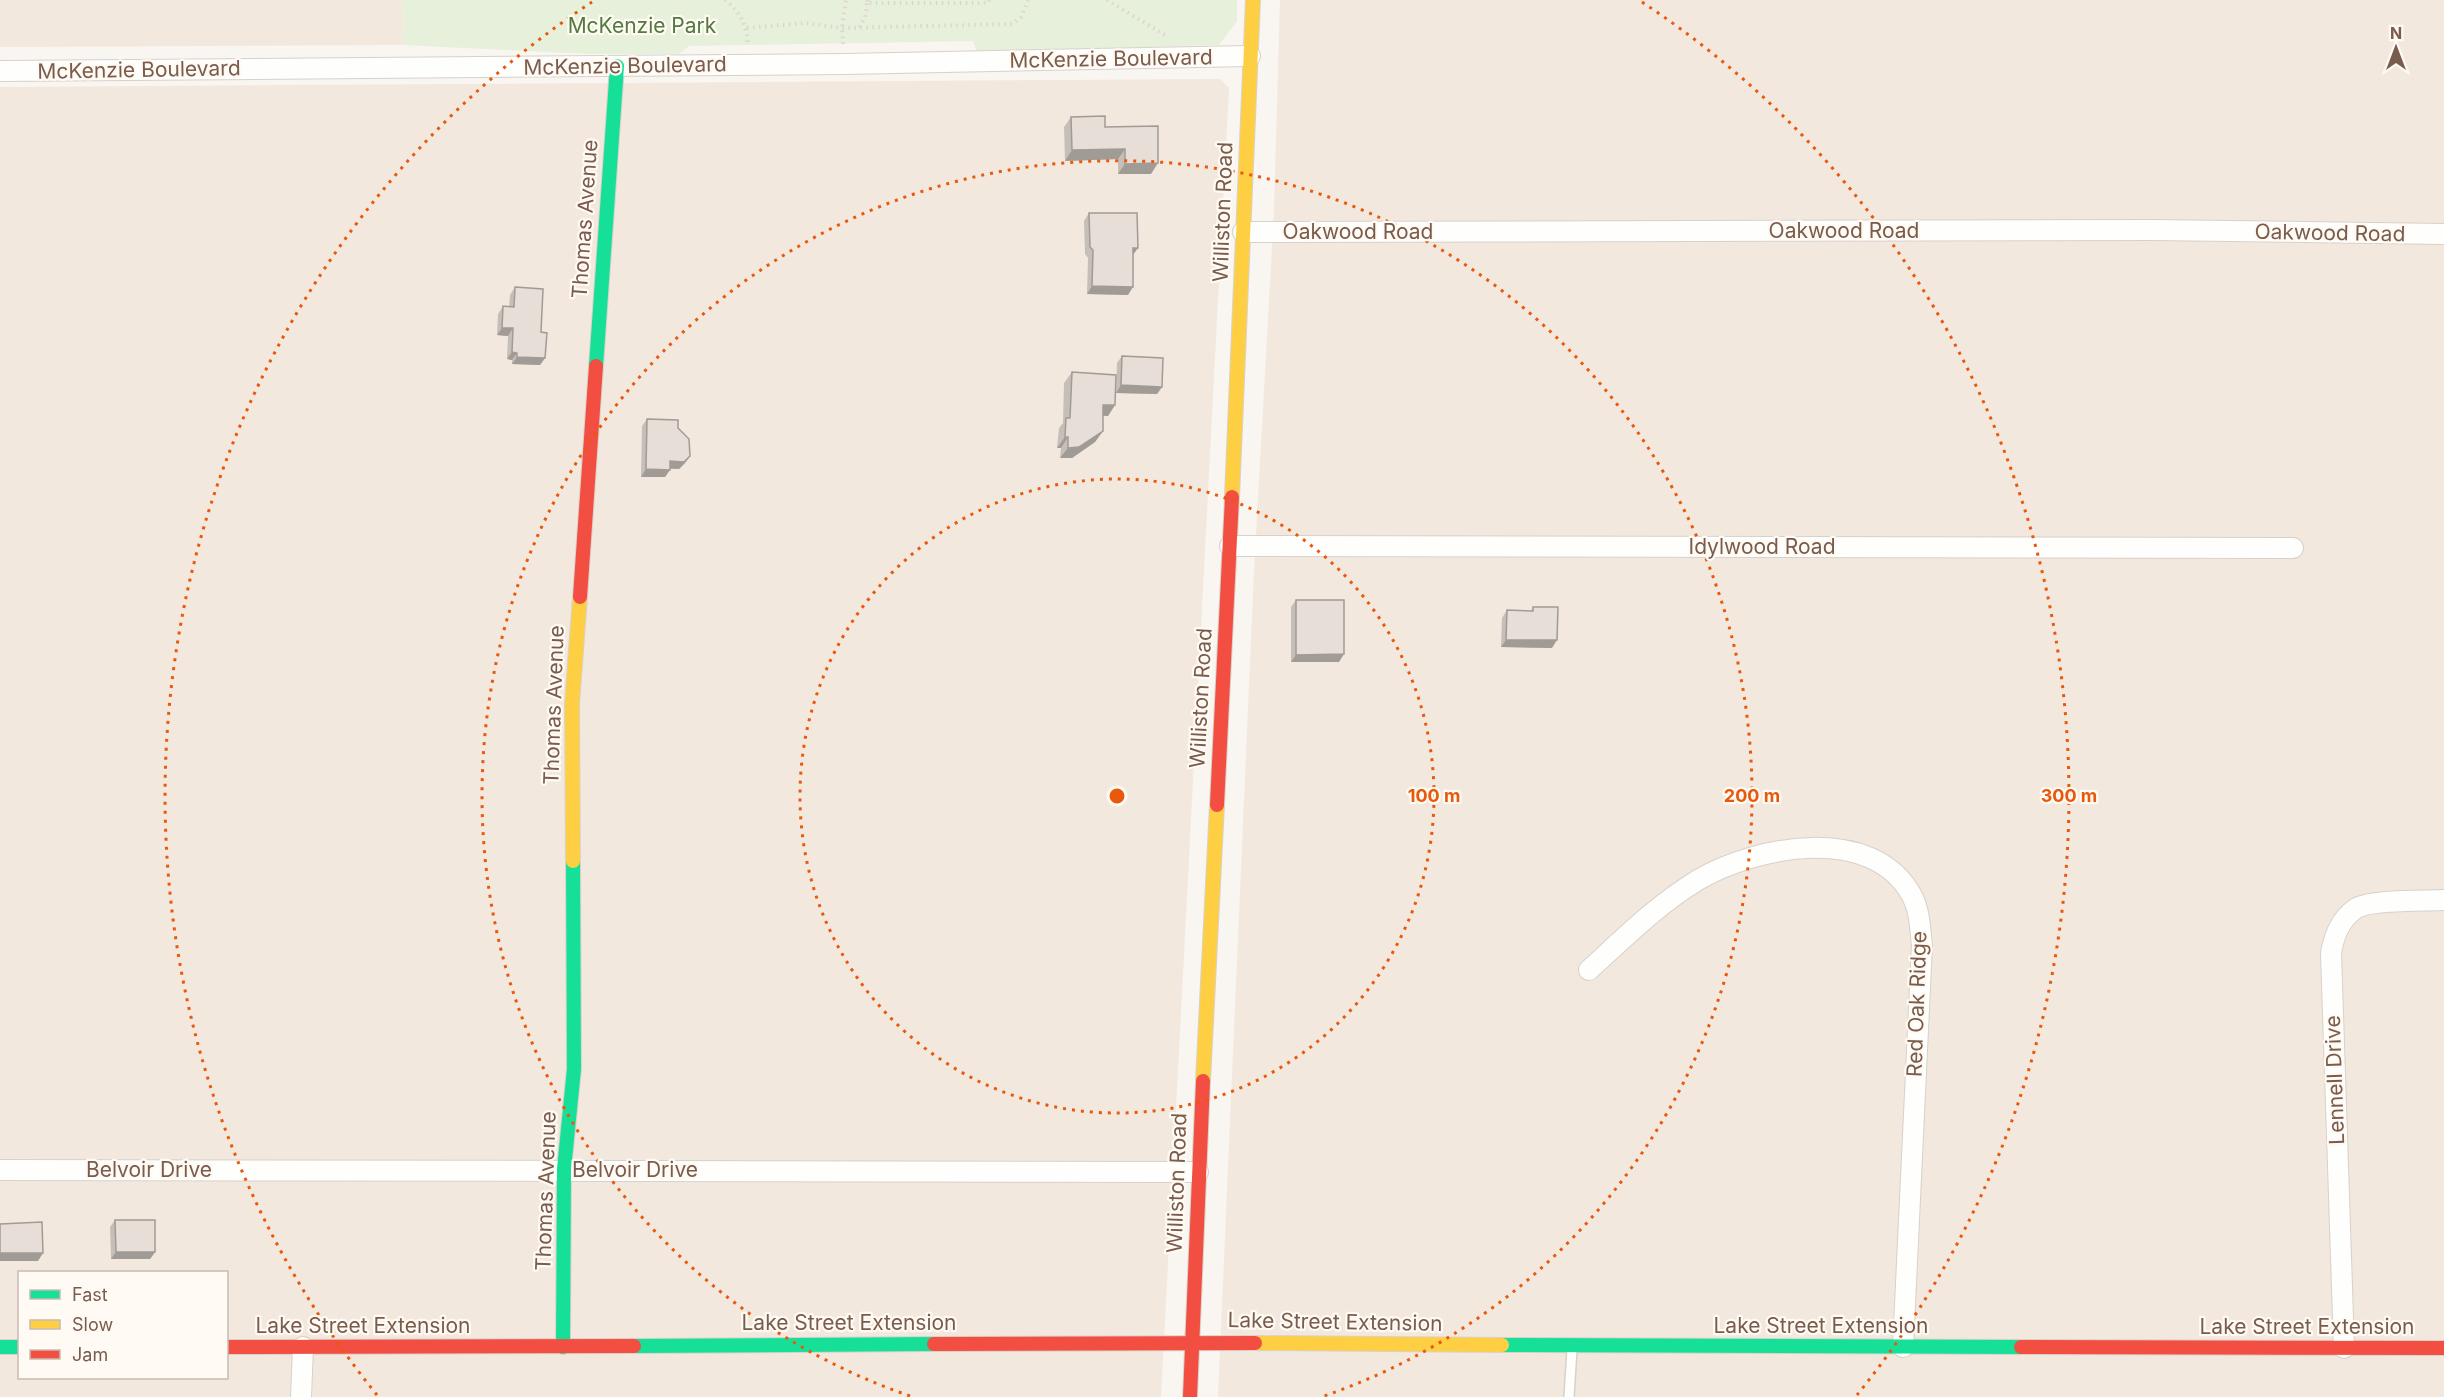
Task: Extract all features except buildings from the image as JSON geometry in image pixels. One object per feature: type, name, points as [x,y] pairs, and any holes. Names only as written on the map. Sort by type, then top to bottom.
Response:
[{"type":"street","name":"Williston Road","points":[[1190,1397],[1198,1172],[1230,546],[1253,0]]},
{"type":"street","name":"McKenzie Boulevard","points":[[0,71],[845,64],[1250,56]]},
{"type":"street","name":"Thomas Avenue","points":[[563,1347],[564,1169],[574,1069],[572,704],[617,66]]},
{"type":"street","name":"Oakwood Road","points":[[1243,232],[2152,230],[2444,234]]},
{"type":"street","name":"Idylwood Road","points":[[1230,546],[2293,548]]},
{"type":"street","name":"Red Oak Ridge","points":[[1589,970],[1662,903],[1700,879],[1740,861],[1784,851],[1828,848],[1853,851],[1876,860],[1897,876],[1912,896],[1920,920],[1922,945],[1903,1347]]},
{"type":"street","name":"Lennell Drive","points":[[2344,1348],[2331,953],[2334,935],[2344,919],[2357,907],[2376,903],[2444,900]]},
{"type":"street","name":"Belvoir Drive","points":[[0,1170],[564,1169],[1198,1172]]},
{"type":"street","name":"Lake Street Extension","points":[[228,1347],[1192,1342],[1572,1346],[2444,1348]]},
{"type":"street","points":[[0,1347],[18,1347]]},
{"type":"street","points":[[301,1397],[303,1347]]},
{"type":"lane","points":[[1569,1397],[1572,1346]]},
{"type":"path","points":[[725,0],[736,8],[747,28],[750,64]]},
{"type":"path","points":[[845,64],[842,28],[846,0]]},
{"type":"path","points":[[858,28],[865,18],[868,2],[988,3],[988,0]]},
{"type":"path","points":[[747,28],[805,23],[842,28],[1012,24],[1021,18],[1028,0]]},
{"type":"path","points":[[1107,0],[1176,42]]},
{"type":"shaded area","points":[[0,0],[402,0],[403,45],[0,47]]},
{"type":"shaded area","points":[[1280,0],[2444,0],[2444,1397],[1218,1397],[1254,571],[1274,211]]},
{"type":"shaded area","points":[[1220,79],[1229,88],[1161,1397],[0,1397],[0,87]]},
{"type":"green space","name":"McKenzie Park","points":[[402,0],[1237,0],[1237,21],[1219,45],[977,52],[973,41],[689,46],[679,54],[590,54],[403,45]]},
{"type":"traffic: fast","points":[[596,366],[617,66]]},
{"type":"traffic: fast","points":[[563,1347],[564,1169],[574,1069],[573,861]]},
{"type":"traffic: fast","points":[[634,1346],[934,1344]]},
{"type":"traffic: fast","points":[[1502,1345],[2021,1347]]},
{"type":"traffic: fast","points":[[0,1347],[18,1347]]},
{"type":"traffic: slow","points":[[1232,497],[1253,0]]},
{"type":"traffic: slow","points":[[573,861],[572,704],[580,597]]},
{"type":"traffic: slow","points":[[1203,1081],[1217,805]]},
{"type":"traffic: slow","points":[[1255,1343],[1502,1345]]},
{"type":"traffic: jam","points":[[580,597],[596,366]]},
{"type":"traffic: jam","points":[[1217,805],[1232,497]]},
{"type":"traffic: jam","points":[[1190,1397],[1203,1081]]},
{"type":"traffic: jam","points":[[934,1344],[1255,1343]]},
{"type":"traffic: jam","points":[[228,1347],[634,1346]]},
{"type":"traffic: jam","points":[[2021,1347],[2444,1348]]}]
